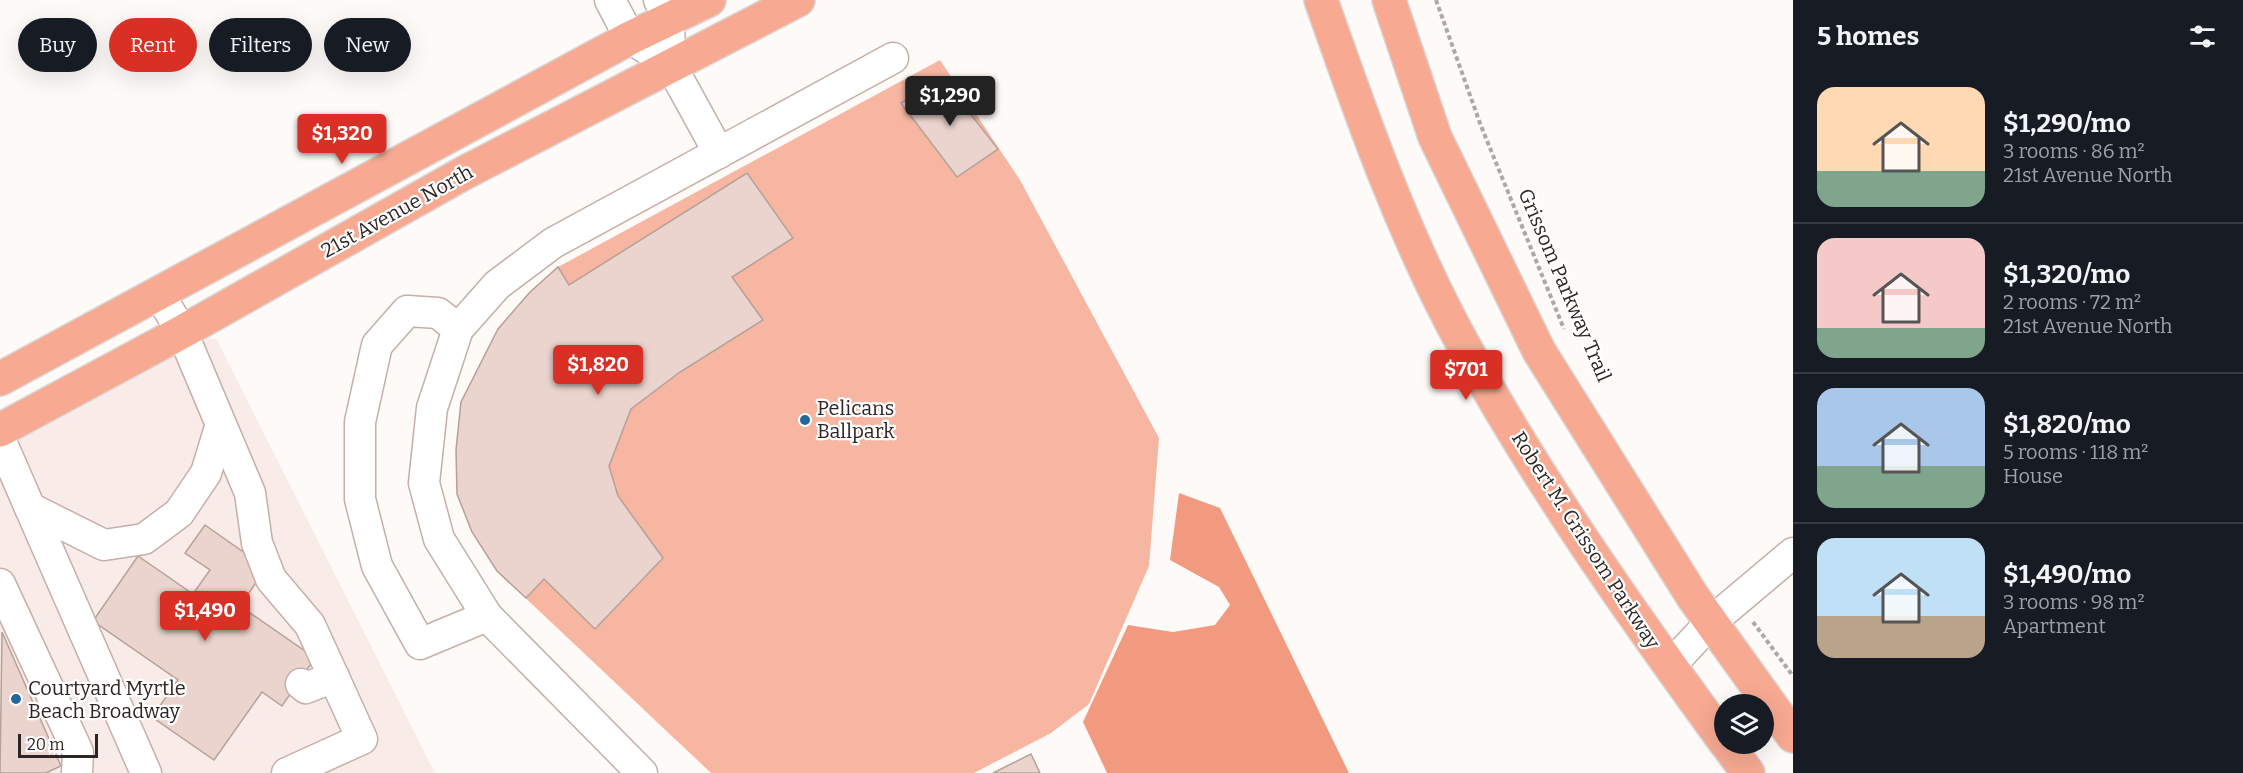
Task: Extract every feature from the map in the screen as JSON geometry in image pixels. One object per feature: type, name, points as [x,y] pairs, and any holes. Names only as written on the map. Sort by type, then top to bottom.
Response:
[{"type":"main road","name":"21st Avenue North","points":[[0,378],[630,38],[664,10],[709,0]]},
{"type":"main road","name":"21st Avenue North","points":[[0,430],[182,332],[464,173],[670,64],[798,0]]},
{"type":"main road","name":"Robert M. Grissom Parkway","points":[[1321,0],[1397,207],[1462,343],[1545,485],[1714,726]]},
{"type":"main road","points":[[1389,0],[1435,137],[1539,351],[1711,622],[1793,736]]},
{"type":"main road","name":"Robert M. Grissom Parkway","points":[[1734,754],[1748,773]]},
{"type":"street","points":[[610,0],[630,38],[670,64]]},
{"type":"street","points":[[664,10],[670,64],[719,153]]},
{"type":"street","points":[[642,773],[487,616],[439,539],[423,483],[432,408],[458,329],[497,285],[553,243],[893,58]]},
{"type":"street","points":[[159,294],[182,332],[220,427],[250,493],[257,543],[272,579],[310,625],[362,739],[287,773]]},
{"type":"street","points":[[458,329],[438,314],[407,311],[377,345],[360,422],[360,499],[377,566],[420,644],[487,616]]},
{"type":"street","points":[[30,508],[104,545],[144,539],[179,513],[206,473],[220,427]]},
{"type":"street","points":[[0,439],[146,773]]},
{"type":"street","points":[[1670,666],[1711,622],[1793,553]]},
{"type":"street","points":[[0,584],[78,752],[77,773]]},
{"type":"street","points":[[301,684],[306,688],[334,677]]},
{"type":"path","name":"Grissom Parkway Trail","points":[[1436,0],[1481,126],[1567,336]]},
{"type":"path","points":[[1737,601],[1793,676]]},
{"type":"shaded area","name":"Pelicans Ballpark","points":[[940,60],[1020,180],[1159,438],[1149,566],[1089,704],[1051,733],[974,773],[711,773],[497,571],[472,532],[457,494],[456,450],[461,402],[498,329],[530,292],[558,267]]},
{"type":"shaded area","points":[[182,332],[217,340],[435,773],[0,773],[0,430]]},
{"type":"shaded area","points":[[1179,493],[1220,508],[1349,773],[1107,773],[1083,722],[1128,625],[1173,632],[1215,625],[1230,605],[1219,587],[1170,560]]},
{"type":"building","points":[[943,79],[998,149],[957,177],[901,103]]},
{"type":"building","points":[[747,173],[793,238],[732,277],[763,320],[680,372],[631,409],[609,466],[618,496],[663,558],[595,629],[544,579],[526,598],[497,571],[472,532],[457,494],[456,450],[461,402],[498,329],[530,292],[558,267],[569,285]]},
{"type":"building","points":[[205,525],[266,568],[240,606],[315,658],[282,706],[262,692],[214,760],[152,717],[178,680],[93,621],[138,556],[193,594],[210,570],[185,553]]},
{"type":"building","name":"Courtyard Myrtle Beach Broadway","points":[[2,632],[61,766],[46,773],[0,773]]},
{"type":"building","points":[[1031,754],[1040,773],[993,773]]},
{"type":"place","name":"Pelicans Ballpark","points":[[805,420]]},
{"type":"place","name":"Courtyard Myrtle Beach Broadway","points":[[16,699]]}]
